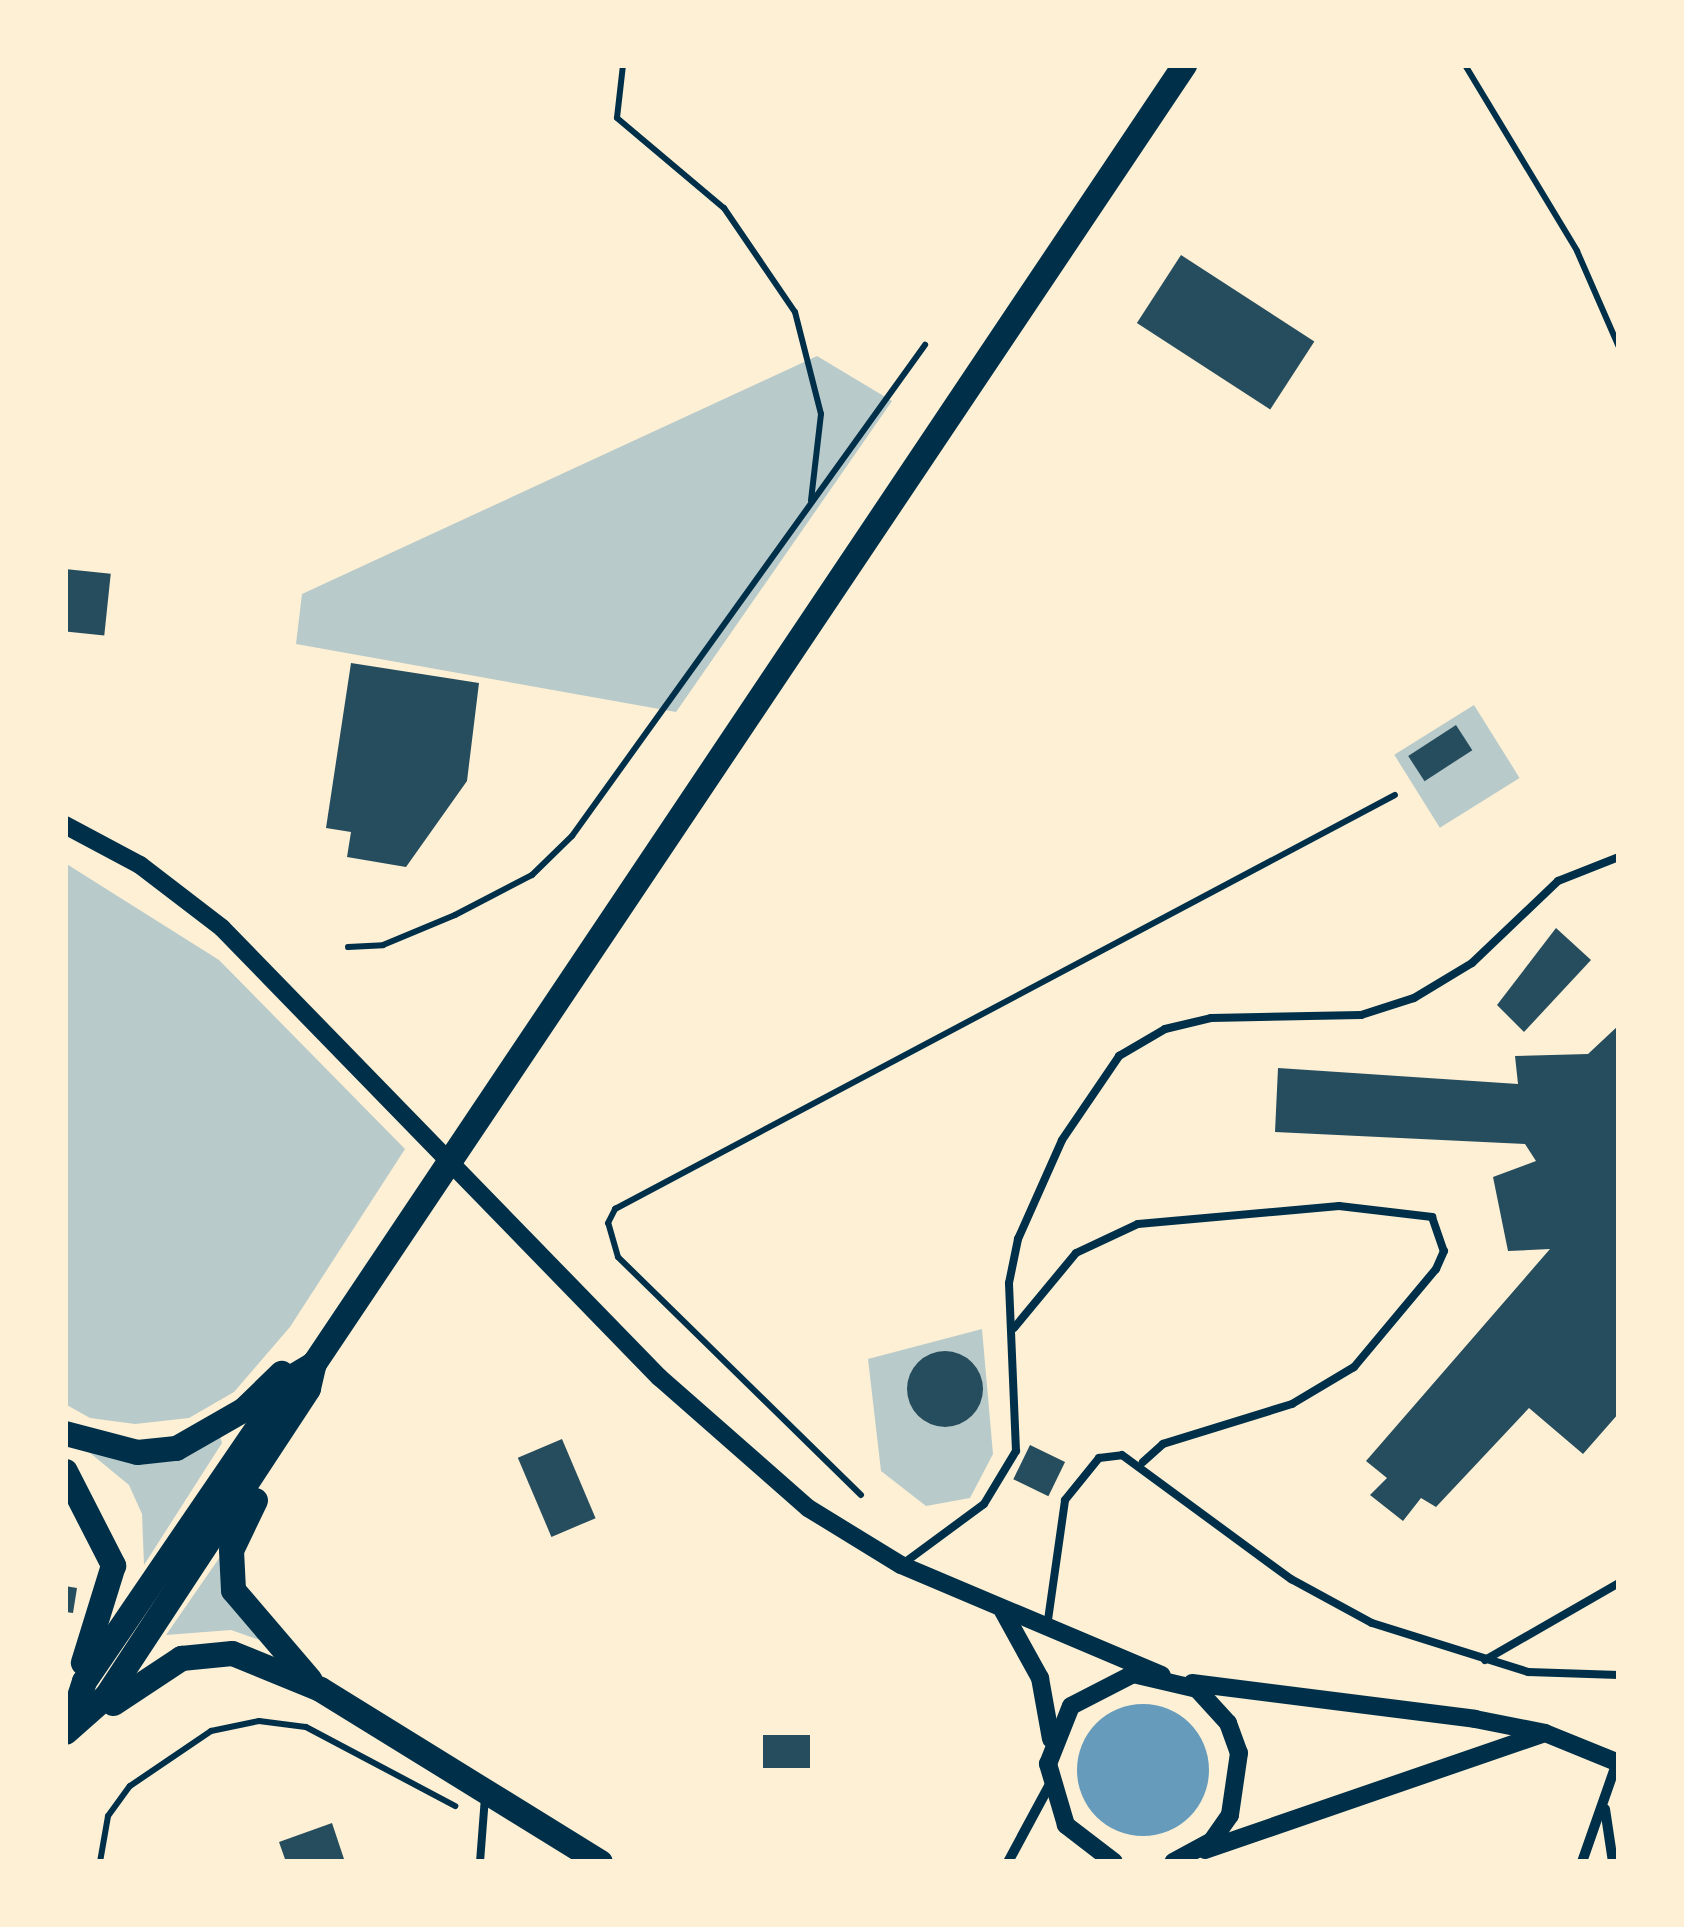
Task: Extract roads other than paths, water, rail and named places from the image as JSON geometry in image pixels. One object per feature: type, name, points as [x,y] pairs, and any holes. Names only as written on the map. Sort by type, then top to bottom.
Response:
[{"type":"main road","points":[[66,1727],[106,1696],[308,1388],[314,1363],[1184,65]]},
{"type":"main road","points":[[65,1432],[137,1452],[192,1440],[244,1410],[359,1296]]},
{"type":"main road","points":[[320,1690],[240,1607],[232,1550],[321,1387],[359,1296]]},
{"type":"main road","points":[[65,1471],[109,1544],[114,1583],[66,1727]]},
{"type":"main road","points":[[66,1727],[141,1677],[208,1650],[320,1690],[600,1862]]},
{"type":"street","points":[[65,825],[140,865],[222,928],[502,1220],[774,1481],[842,1534],[1046,1631],[1182,1681],[1545,1733],[1618,1763],[1605,1809],[1582,1862]]},
{"type":"street","points":[[1002,1611],[1040,1678],[1051,1744],[1049,1786],[1008,1862]]},
{"type":"street","points":[[1051,1744],[1093,1688],[1162,1675]]},
{"type":"street","points":[[1182,1681],[1219,1710],[1240,1753],[1230,1815],[1195,1853]]},
{"type":"street","points":[[1175,1862],[1545,1733]]},
{"type":"street","points":[[1049,1786],[1073,1836],[1114,1862]]},
{"type":"street","points":[[1605,1809],[1613,1862]]},
{"type":"lane","points":[[901,1565],[984,1504],[1016,1451],[1014,1328],[1009,1283],[1018,1238],[1070,1125],[1119,1056],[1165,1029],[1211,1018],[1362,1015],[1414,998],[1472,963],[1558,881],[1619,857]]},
{"type":"lane","points":[[1014,1328],[1076,1254],[1138,1224],[1367,1205],[1432,1217],[1444,1250],[1436,1269],[1354,1367],[1292,1404],[1163,1444],[1143,1462]]},
{"type":"lane","points":[[1046,1631],[1066,1500],[1099,1458],[1143,1462],[1291,1578],[1399,1635],[1528,1672],[1619,1675]]},
{"type":"lane","points":[[1486,1660],[1619,1583]]},
{"type":"lane","points":[[480,1862],[486,1792]]},
{"type":"water","points":[[1143,1704],[1168,1709],[1190,1723],[1204,1745],[1209,1770],[1204,1795],[1190,1817],[1168,1831],[1143,1836],[1118,1831],[1096,1817],[1082,1795],[1077,1770],[1082,1745],[1096,1723],[1118,1709]]}]
